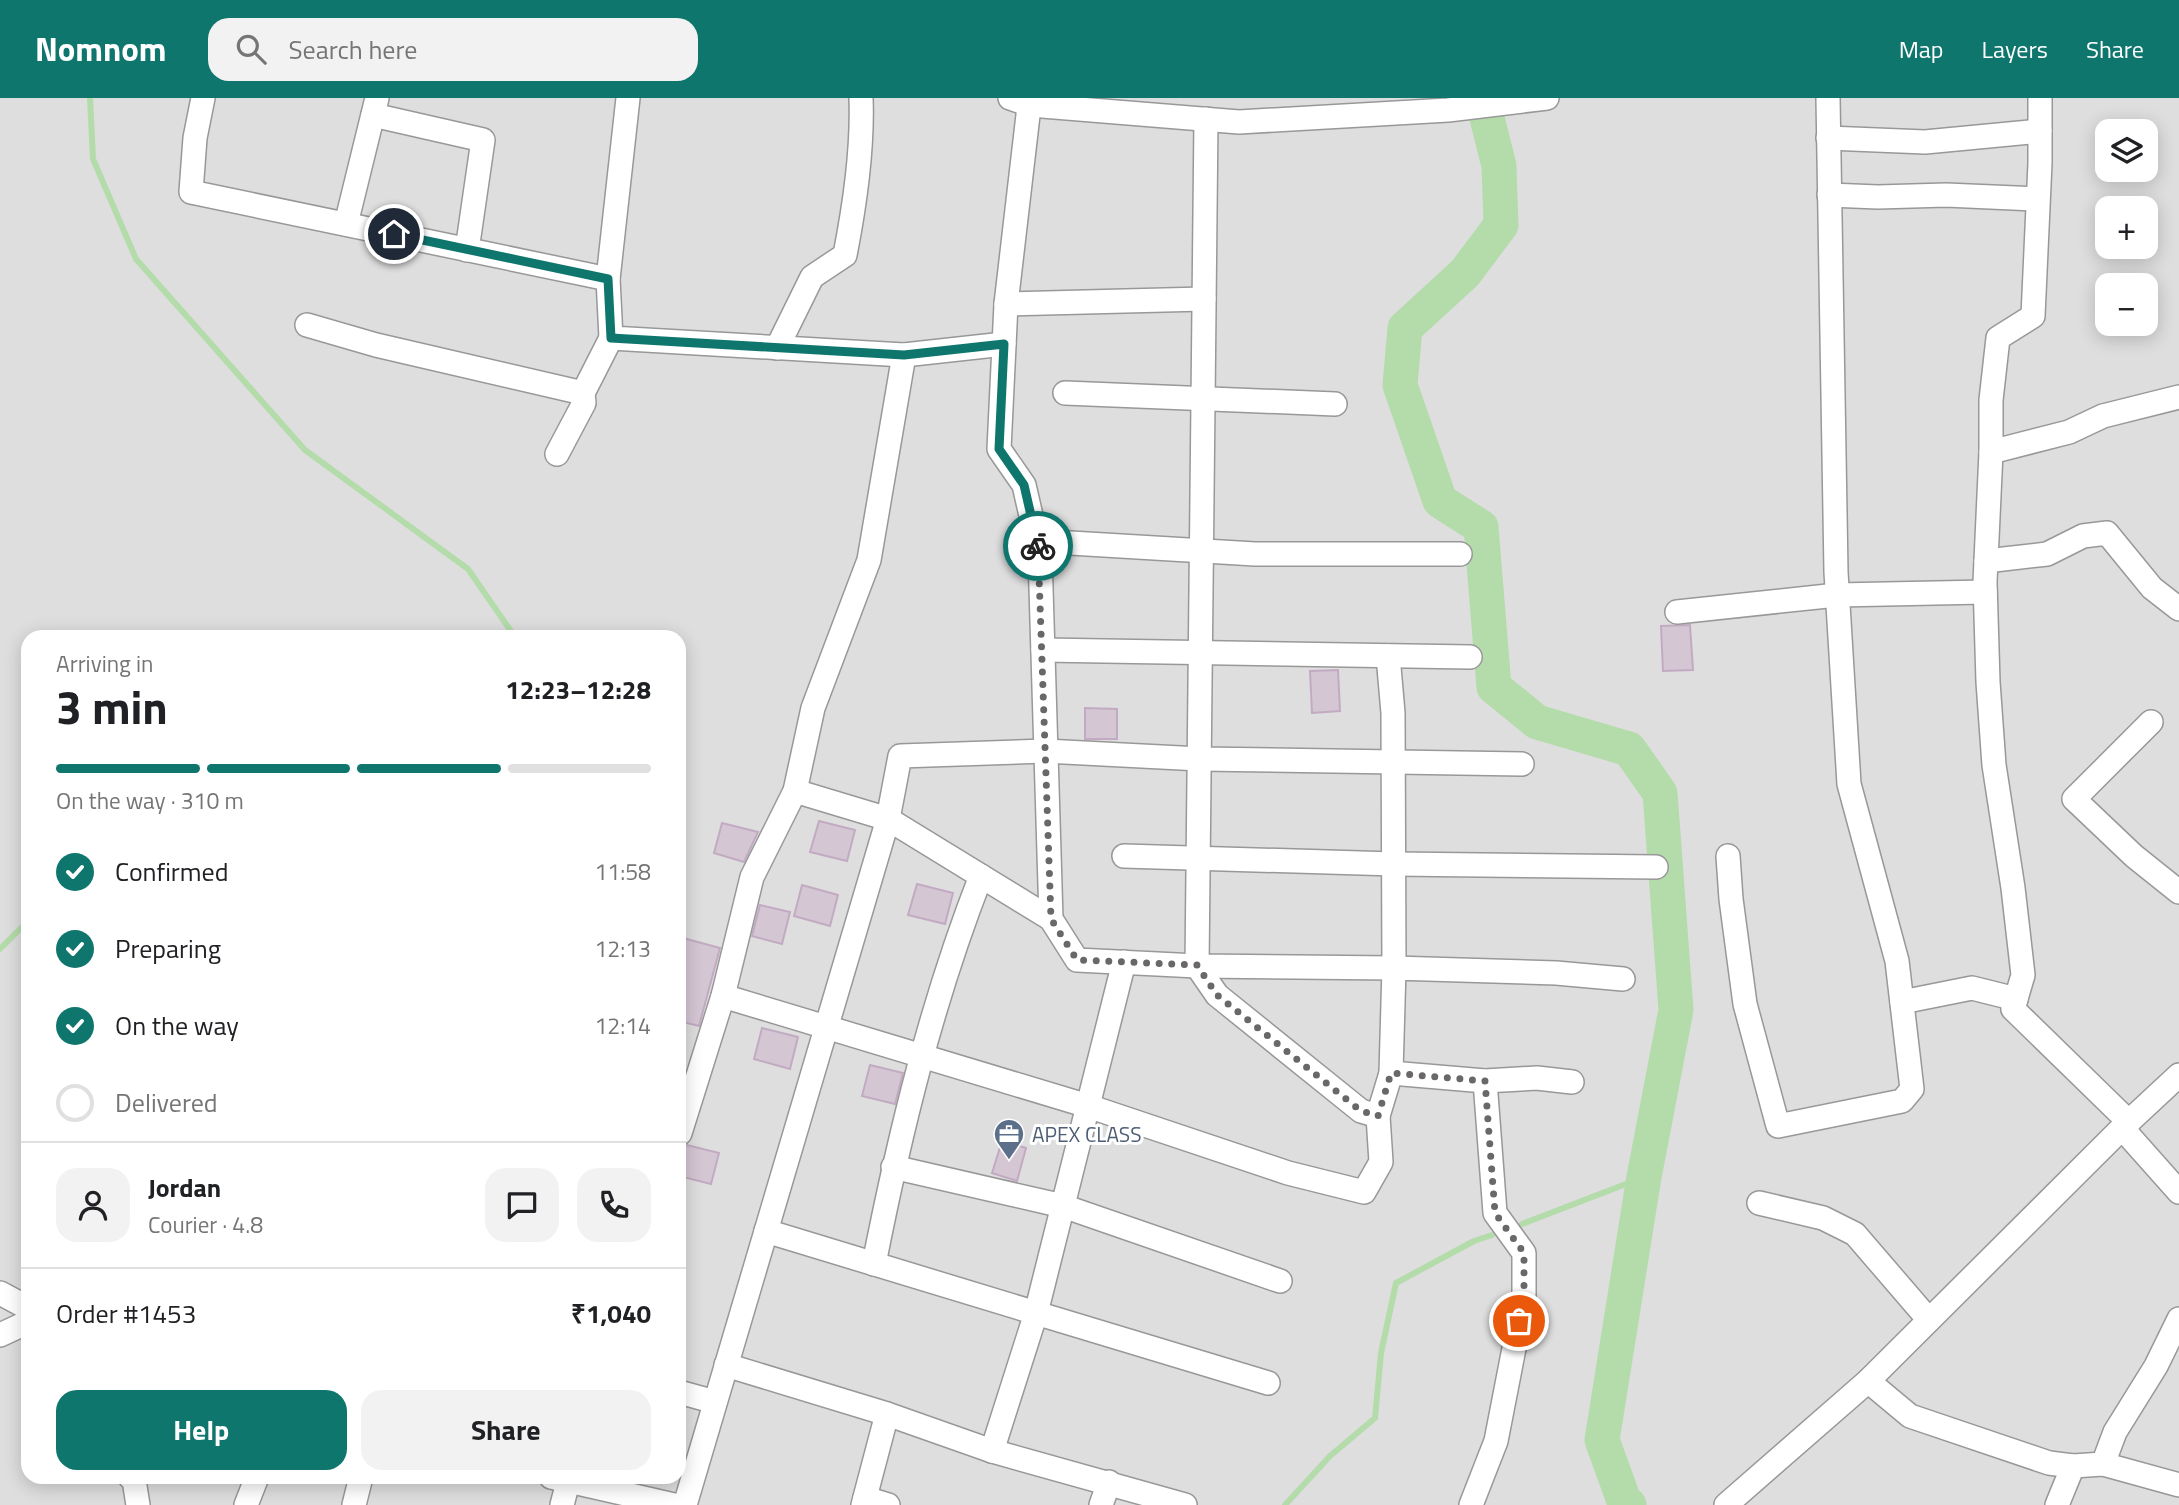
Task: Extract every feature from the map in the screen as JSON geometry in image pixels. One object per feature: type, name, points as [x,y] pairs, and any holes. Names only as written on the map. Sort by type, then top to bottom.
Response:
[{"type":"street","points":[[203,98],[195,138],[191,192],[608,279]]},
{"type":"street","points":[[557,454],[584,403],[583,393],[611,338],[608,279],[628,98]]},
{"type":"street","points":[[776,348],[812,277],[845,255],[854,210],[862,119],[860,98]]},
{"type":"street","points":[[1728,856],[1745,1004],[1778,1126],[1902,1101],[1912,1089],[1897,961],[1849,784],[1837,595],[1828,98]]},
{"type":"street","points":[[2040,98],[2033,316],[1998,338],[1991,400],[1986,561],[1987,682],[1994,765],[2023,975],[2013,1009],[2126,1125],[2179,1192]]},
{"type":"street","points":[[1051,919],[1040,555],[1024,485],[999,449],[1006,304],[1023,100],[1239,122],[1448,110],[1536,99]]},
{"type":"street","points":[[346,224],[375,106],[483,140],[467,250]]},
{"type":"street","points":[[1206,119],[1197,965],[1217,995],[1361,1111],[1378,1116]]},
{"type":"street","points":[[1828,138],[1925,142],[2040,131]]},
{"type":"street","points":[[1829,195],[1946,195],[2037,199]]},
{"type":"street","points":[[1006,304],[1204,299]]},
{"type":"street","points":[[307,325],[376,345],[583,393]]},
{"type":"street","points":[[611,338],[904,355],[1004,344]]},
{"type":"street","points":[[686,1114],[723,996],[752,877],[795,791],[813,708],[869,560],[904,355]]},
{"type":"street","points":[[1065,393],[1335,404]]},
{"type":"street","points":[[1991,452],[2069,432],[2103,416],[2179,397]]},
{"type":"street","points":[[1986,561],[2047,554],[2083,536],[2107,533],[2152,588],[2179,609]]},
{"type":"street","points":[[1037,541],[1255,554],[1460,554]]},
{"type":"street","points":[[1677,612],[1837,595],[1986,592]]},
{"type":"street","points":[[1042,650],[1470,657]]},
{"type":"street","points":[[723,996],[1088,1106],[1289,1173],[1364,1192],[1381,1162],[1378,1116],[1391,1073],[1394,968],[1393,713],[1388,656]]},
{"type":"street","points":[[2151,722],[2074,799],[2134,856],[2179,892]]},
{"type":"street","points":[[685,1505],[888,819],[900,756],[1045,751],[1199,759],[1522,764]]},
{"type":"street","points":[[795,791],[888,819],[1051,919],[1077,960],[1556,972],[1623,979]]},
{"type":"street","points":[[1124,856],[1198,860],[1656,867]]},
{"type":"street","points":[[874,1264],[893,1167],[922,1057],[956,940],[981,876]]},
{"type":"street","points":[[992,1451],[1036,1313],[1124,962]]},
{"type":"street","points":[[1902,1002],[1972,988],[2016,999]]},
{"type":"street","points":[[1391,1073],[1485,1081],[1537,1078],[1572,1082]]},
{"type":"street","points":[[1726,1505],[1868,1381],[2126,1125],[2179,1076]]},
{"type":"street","points":[[1471,1505],[1496,1441],[1524,1297],[1524,1253],[1495,1213],[1485,1081]]},
{"type":"street","points":[[893,1167],[1063,1206],[1280,1281]]},
{"type":"street","points":[[1759,1203],[1823,1218],[1855,1234],[1929,1320]]},
{"type":"street","points":[[766,1231],[1268,1383]]},
{"type":"street","points":[[0,1293],[21,1304]]},
{"type":"street","points":[[2103,1464],[2115,1432],[2156,1366],[2179,1319]]},
{"type":"street","points":[[0,1335],[21,1325]]},
{"type":"street","points":[[726,1365],[887,1414],[992,1451],[1185,1505]]},
{"type":"street","points":[[1868,1381],[1910,1416],[2049,1463],[2073,1466],[2103,1464],[2179,1485]]},
{"type":"street","points":[[686,1394],[715,1402]]},
{"type":"street","points":[[887,1414],[864,1501],[888,1505]]},
{"type":"street","points":[[2057,1505],[2073,1466]]},
{"type":"street","points":[[1101,1505],[1109,1482]]},
{"type":"street","points":[[135,1484],[138,1505]]},
{"type":"street","points":[[246,1505],[254,1484]]},
{"type":"street","points":[[354,1505],[359,1484]]},
{"type":"street","points":[[560,1484],[562,1505]]},
{"type":"street","points":[[578,1484],[674,1505]]},
{"type":"shaded area","points":[[0,98],[2179,98],[2179,1505],[0,1505]]},
{"type":"building","points":[[1690,625],[1693,670],[1663,671],[1661,626]]},
{"type":"building","points":[[1338,670],[1340,711],[1312,713],[1310,671]]},
{"type":"building","points":[[1085,708],[1117,709],[1117,739],[1085,739]]},
{"type":"building","points":[[819,821],[855,830],[847,861],[810,852]]},
{"type":"building","points":[[722,823],[758,832],[744,862],[714,853]]},
{"type":"building","points":[[917,884],[953,893],[945,924],[908,915]]},
{"type":"building","points":[[802,885],[838,895],[830,926],[794,916]]},
{"type":"building","points":[[760,905],[790,912],[782,944],[752,936]]},
{"type":"building","points":[[686,939],[720,948],[699,1026],[686,1023]]},
{"type":"building","points":[[762,1028],[798,1037],[790,1069],[754,1059]]},
{"type":"building","points":[[870,1065],[903,1073],[895,1104],[862,1096]]},
{"type":"building","name":"APEX CLASS","points":[[1002,1141],[1026,1148],[1017,1181],[992,1173]]},
{"type":"building","points":[[686,1145],[719,1153],[711,1184],[686,1178]]},
{"type":"waterway","points":[[90,98],[93,159],[136,259],[305,450],[468,569],[510,630]]},
{"type":"waterway","points":[[1482,98],[1499,166],[1501,225],[1465,273],[1405,328],[1400,385],[1440,501],[1481,527],[1494,687],[1537,722],[1629,749],[1660,793],[1676,1010],[1644,1177],[1602,1440],[1624,1501],[1629,1505]]},
{"type":"waterway","points":[[0,949],[21,928]]},
{"type":"waterway","points":[[1522,1224],[1644,1177]]},
{"type":"waterway","points":[[1285,1505],[1330,1456],[1375,1418],[1381,1353],[1396,1283],[1474,1241],[1492,1235]]},
{"type":"way so far","points":[[1038,546],[1051,919],[1077,960],[1197,965],[1217,995],[1361,1111],[1378,1116],[1391,1073],[1485,1081],[1495,1213],[1524,1253],[1524,1297],[1519,1321]]},
{"type":"place","name":"APEX CLASS","points":[[1009,1161]]},
{"type":"route","points":[[394,234],[608,279],[611,338],[904,355],[1004,344],[999,449],[1024,485],[1038,546]]}]
